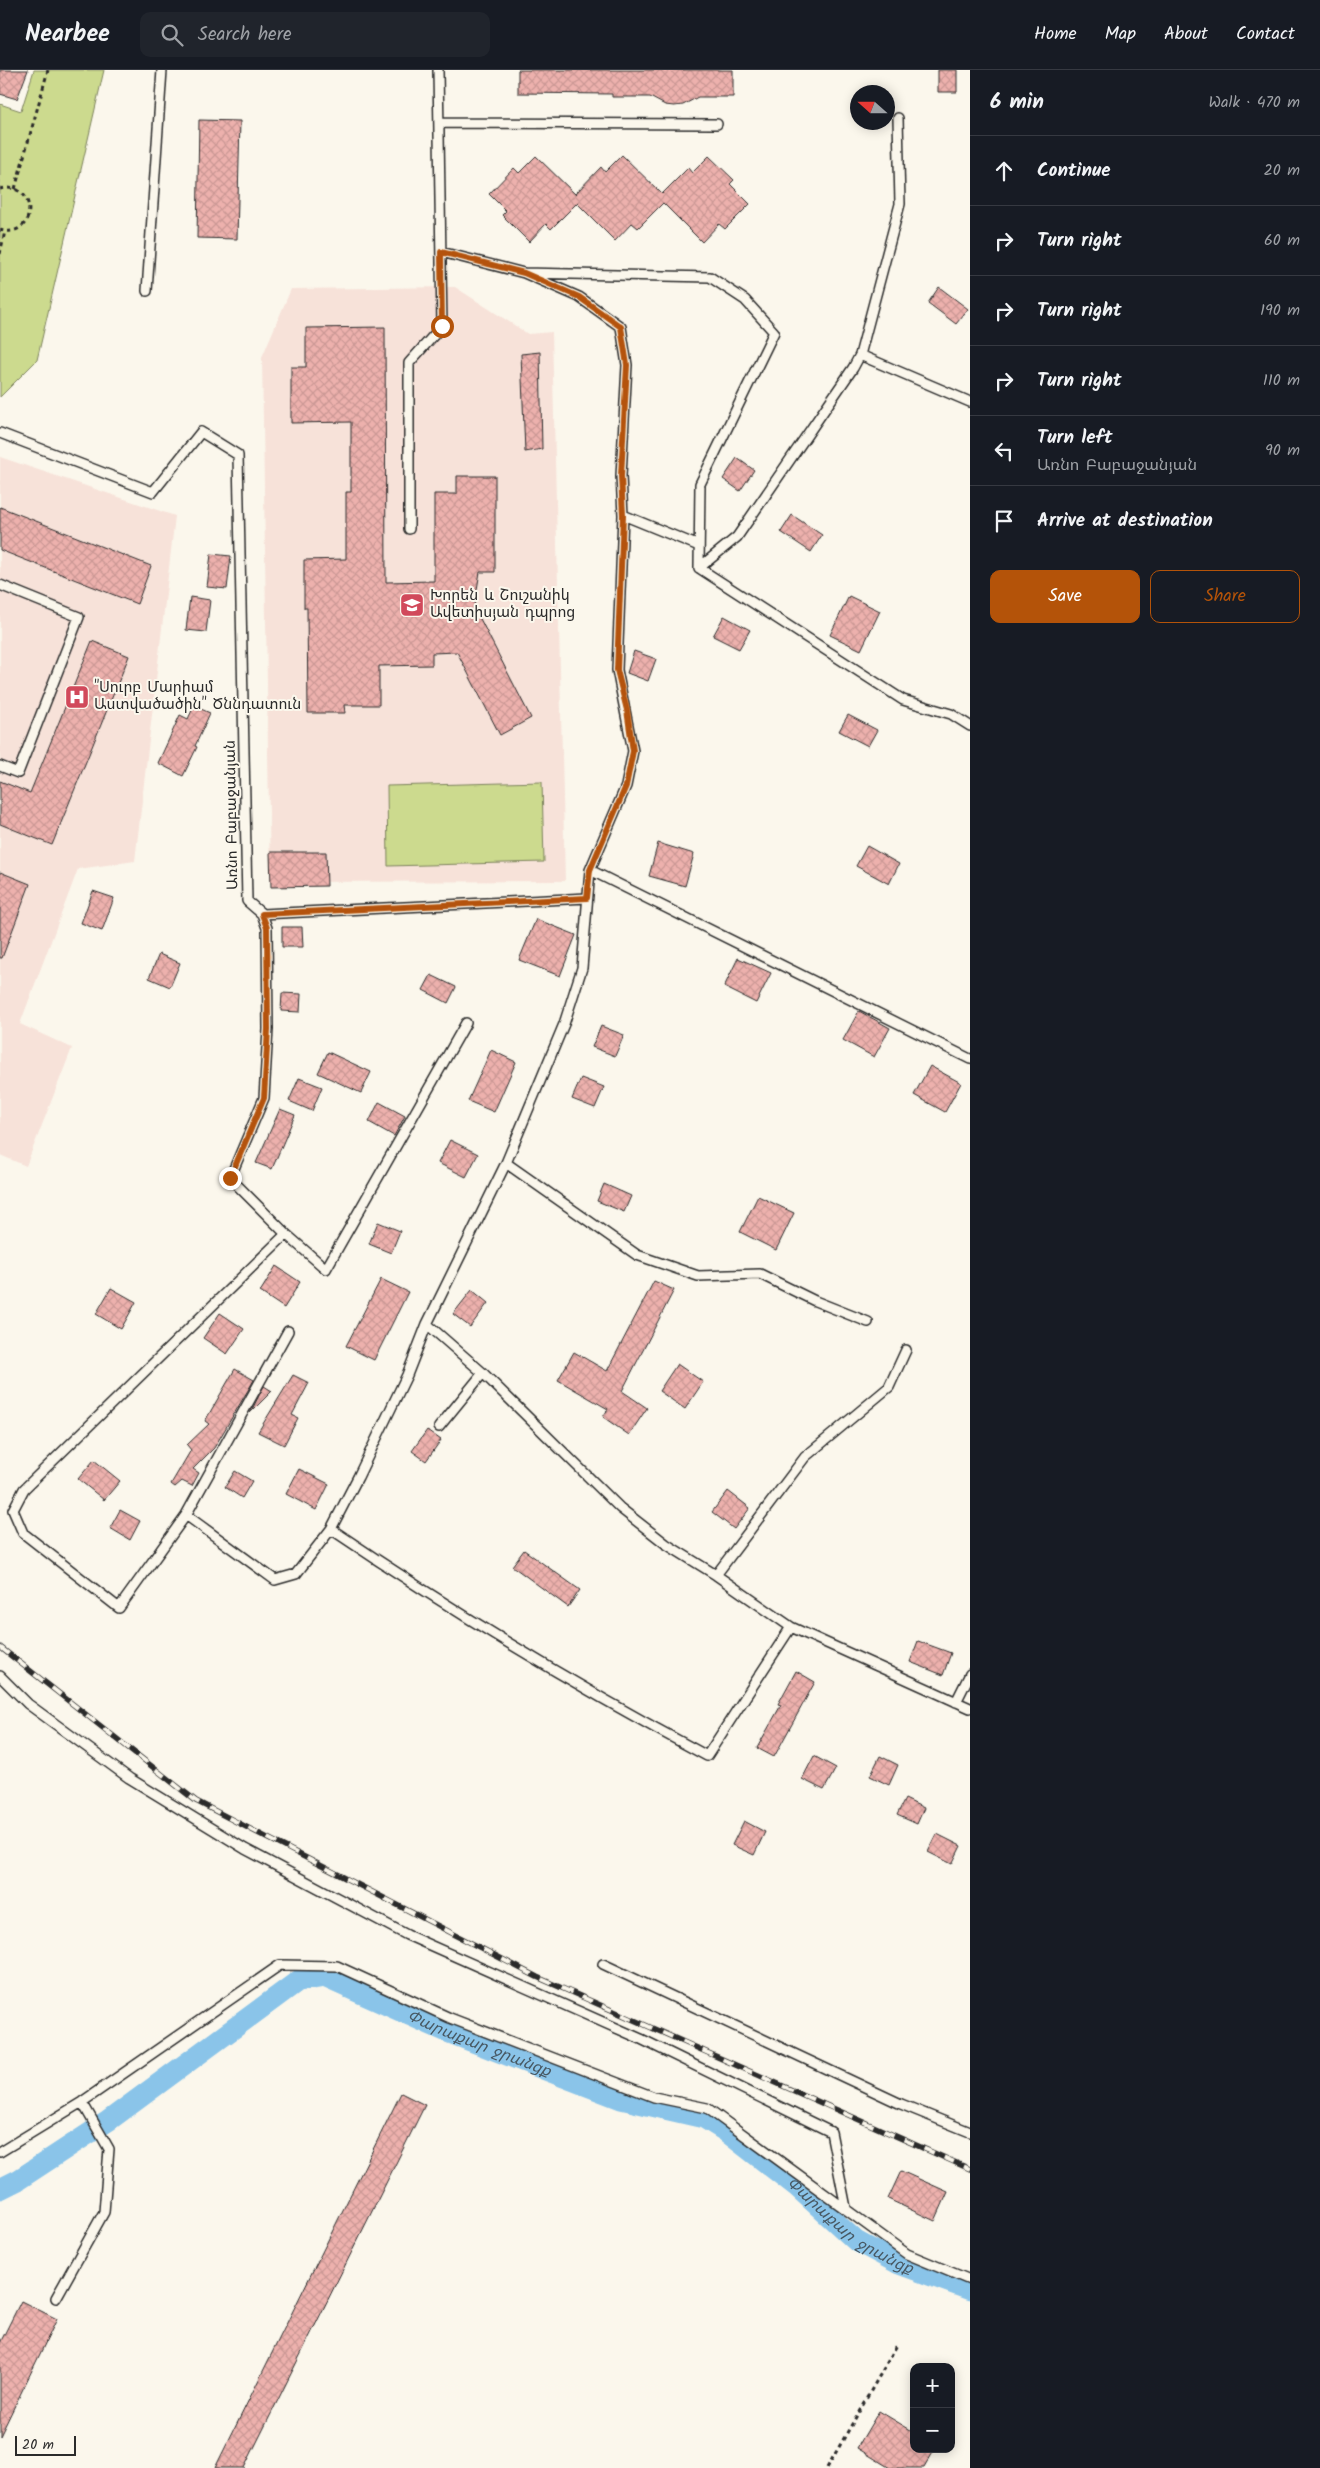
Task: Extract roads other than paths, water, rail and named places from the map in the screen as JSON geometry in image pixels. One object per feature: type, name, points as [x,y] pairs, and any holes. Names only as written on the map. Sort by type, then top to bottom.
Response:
[{"type":"lane","points":[[147,291],[162,70]]},
{"type":"lane","points":[[409,529],[409,363],[442,326],[438,70]]},
{"type":"lane","points":[[699,568],[737,537],[854,368],[860,355],[900,204],[898,118]]},
{"type":"lane","points":[[439,123],[717,124]]},
{"type":"lane","points":[[186,1515],[275,1580],[296,1574],[331,1529],[407,1376],[427,1324],[506,1163],[564,1024],[582,968],[590,870],[626,786],[633,751],[627,710],[617,670],[623,515],[621,476],[627,365],[621,327],[579,297],[524,273],[441,252]]},
{"type":"lane","points":[[524,273],[710,278],[745,300],[774,332],[700,484],[699,568]]},
{"type":"lane","points":[[860,355],[970,402]]},
{"type":"lane","name":"Առնո Բաբաջանյան","points":[[0,432],[153,492],[201,432],[238,455],[247,901],[262,914],[267,928],[268,1029],[264,1098],[230,1178],[286,1234],[326,1269],[466,1023]]},
{"type":"lane","points":[[623,515],[699,546]]},
{"type":"lane","points":[[699,568],[903,700],[951,714],[970,726]]},
{"type":"lane","points":[[0,585],[79,617],[18,773],[0,766]]},
{"type":"lane","points":[[590,870],[970,1059]]},
{"type":"lane","points":[[262,914],[587,898]]},
{"type":"lane","points":[[506,1163],[637,1255],[698,1276],[760,1274],[815,1301],[868,1322]]},
{"type":"lane","points":[[286,1234],[24,1489],[13,1510],[23,1533],[119,1608],[186,1515],[288,1331]]},
{"type":"lane","points":[[427,1324],[483,1373],[620,1508],[666,1544],[716,1575],[791,1627],[970,1708]]},
{"type":"lane","points":[[716,1575],[805,1457],[889,1387],[906,1350]]},
{"type":"lane","points":[[439,1427],[483,1373]]},
{"type":"lane","points":[[331,1529],[408,1581],[648,1724],[707,1756],[791,1627]]},
{"type":"lane","points":[[956,1702],[970,1674]]},
{"type":"lane","points":[[0,1676],[28,1704],[129,1778],[245,1849],[408,1935],[641,2039],[831,2132],[846,2208]]},
{"type":"lane","points":[[603,1964],[901,2104],[970,2132]]},
{"type":"lane","points":[[0,2152],[82,2102],[280,1965],[337,1966],[450,2018],[654,2097],[707,2108],[907,2254],[970,2280]]},
{"type":"lane","points":[[56,2298],[104,2212],[109,2149],[82,2102]]},
{"type":"waterway","name":"Փարաքար ջրանցք","points":[[0,2189],[18,2180],[108,2121],[298,1981],[324,1977],[447,2032],[621,2099],[704,2118],[725,2131],[797,2187],[856,2241],[899,2264],[970,2290]]},
{"type":"railway","points":[[0,1647],[196,1801],[537,1977],[970,2169]]},
{"type":"place","name":"Խորեն և Շուշանիկ Ավետիսյան դպրոց","points":[[412,605]]},
{"type":"place","name":"\"Սուրբ Մարիամ Աստվածածին\" Ծննդատուն","points":[[77,697]]}]
